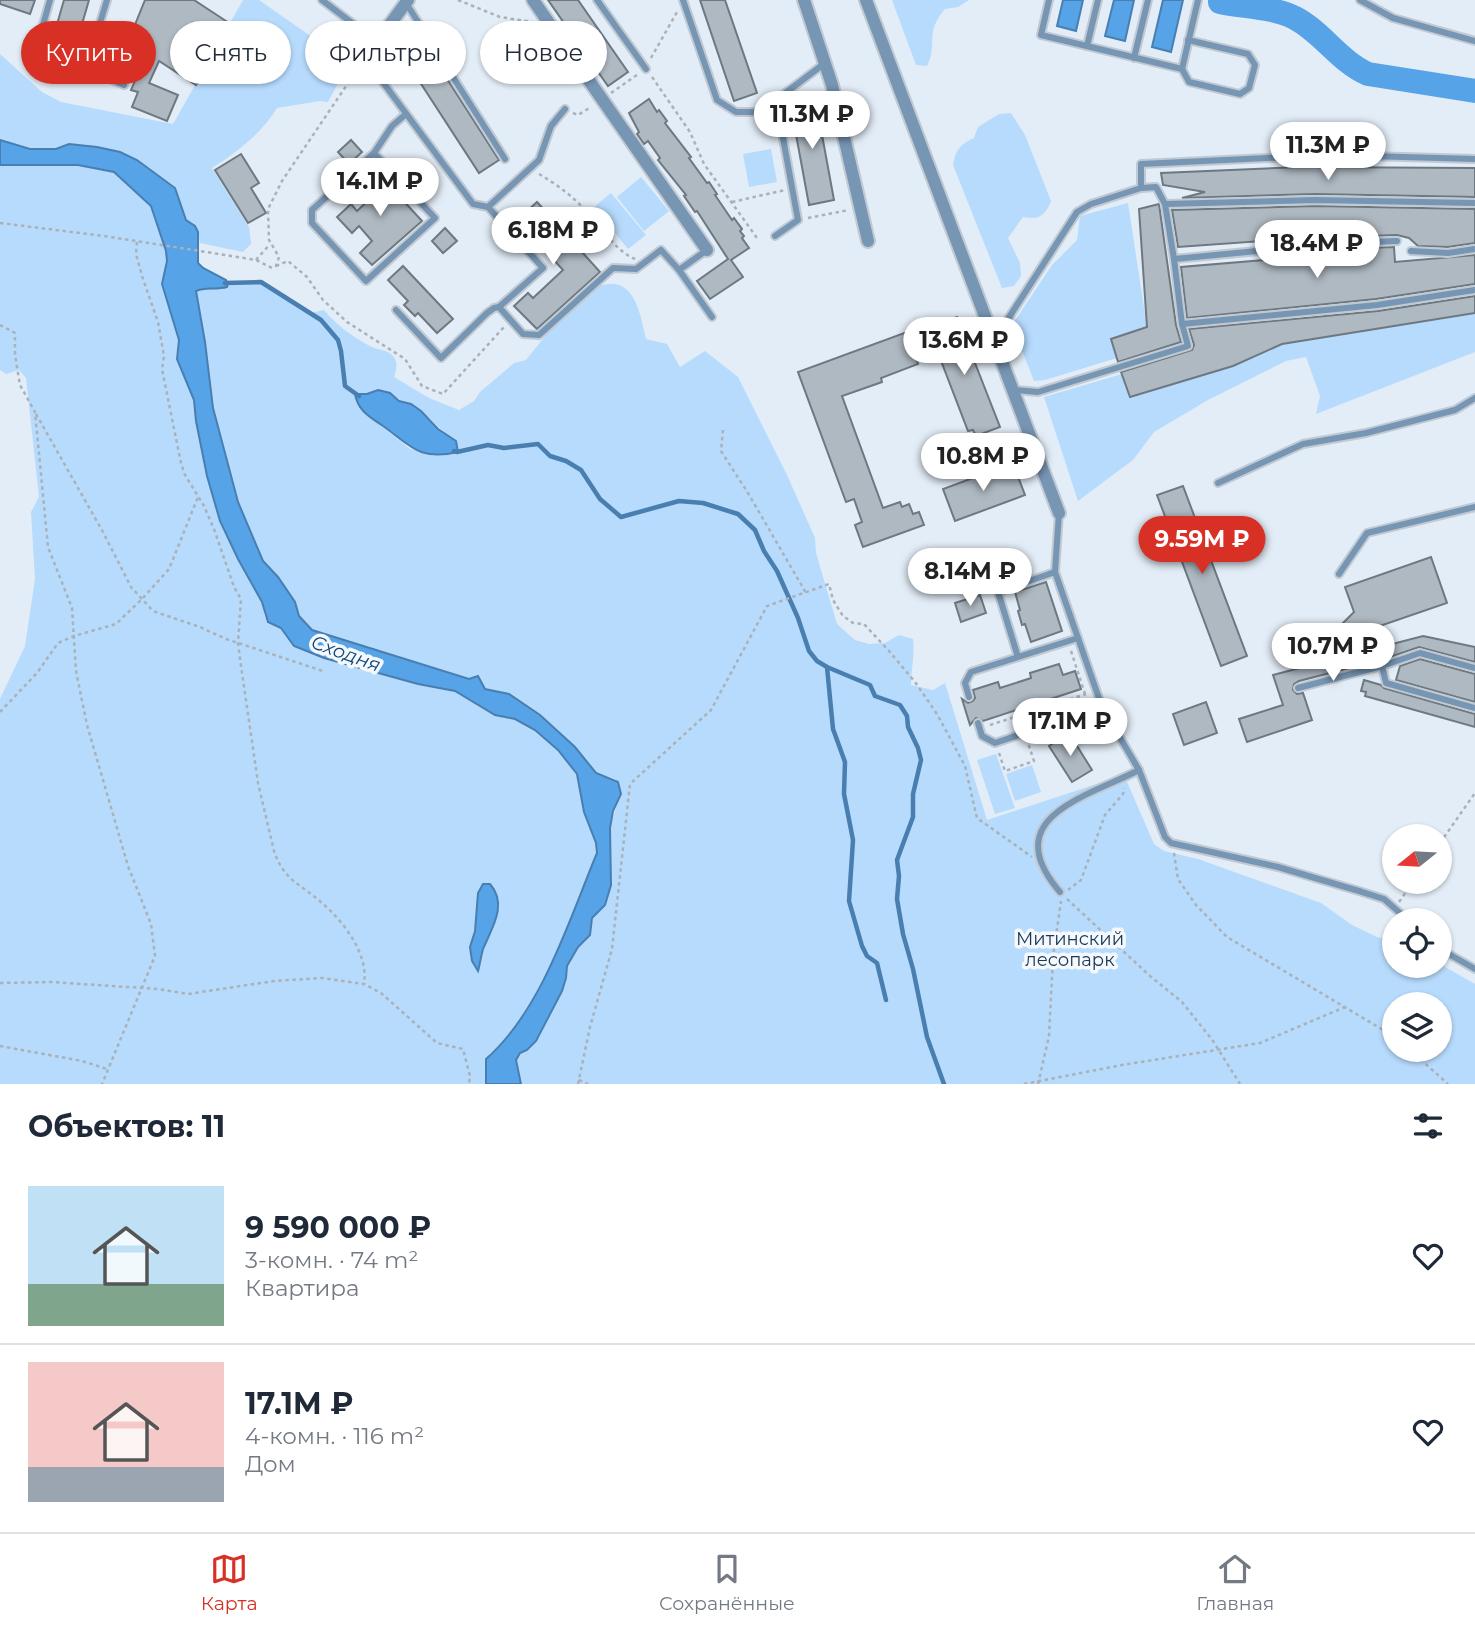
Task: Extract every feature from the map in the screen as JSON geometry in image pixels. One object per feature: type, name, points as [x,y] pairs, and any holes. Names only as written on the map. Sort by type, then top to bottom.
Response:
[{"type":"street","points":[[533,0],[547,21]]},
{"type":"street","points":[[804,0],[832,85],[868,241]]},
{"type":"street","points":[[866,0],[1015,390],[1059,513]]},
{"type":"street","points":[[393,21],[407,2]]},
{"type":"street","points":[[591,84],[707,250]]},
{"type":"lane","points":[[44,21],[50,0]]},
{"type":"lane","points":[[101,21],[107,0]]},
{"type":"lane","points":[[322,0],[350,21]]},
{"type":"lane","points":[[597,0],[645,67]]},
{"type":"lane","points":[[683,0],[717,100],[736,112],[778,112]]},
{"type":"lane","points":[[1049,0],[1041,35],[1182,69]]},
{"type":"lane","points":[[1087,47],[1098,0]]},
{"type":"lane","points":[[1134,58],[1148,0]]},
{"type":"lane","points":[[1188,40],[1248,54],[1255,65],[1249,88],[1240,94],[1189,82],[1182,69],[1188,40],[1198,0]]},
{"type":"lane","points":[[1360,0],[1393,18],[1475,41]]},
{"type":"lane","points":[[407,2],[505,159]]},
{"type":"lane","points":[[775,236],[797,220],[776,100],[825,63]]},
{"type":"lane","points":[[384,84],[473,204],[488,207],[542,268],[499,307],[487,313],[441,358],[396,310]]},
{"type":"lane","points":[[488,207],[539,160],[551,125],[565,109]]},
{"type":"lane","points":[[374,153],[435,218],[366,281],[312,223],[312,210],[374,153],[392,126],[406,114]]},
{"type":"lane","points":[[1141,188],[1141,164],[1332,155],[1475,159]]},
{"type":"lane","points":[[995,339],[1077,212],[1091,204],[1141,188],[1156,187],[1165,204],[1182,324],[1188,346],[1038,392],[1015,390]]},
{"type":"lane","points":[[1165,204],[1315,200],[1475,203]]},
{"type":"lane","points":[[1174,259],[1341,243],[1397,242]]},
{"type":"lane","points":[[1411,251],[1448,253],[1475,249]]},
{"type":"lane","points":[[499,307],[523,334],[539,335],[614,268],[636,269],[661,250],[712,317]]},
{"type":"lane","points":[[679,271],[707,250]]},
{"type":"lane","points":[[1182,324],[1377,305],[1475,290]]},
{"type":"lane","points":[[1218,483],[1303,444],[1366,433],[1455,410],[1475,398]]},
{"type":"lane","points":[[1339,575],[1367,533],[1475,507]]},
{"type":"lane","points":[[1059,513],[1055,572],[1102,707],[1139,771],[1165,837],[1173,844],[1278,867],[1384,900],[1395,908]]},
{"type":"lane","points":[[1018,657],[998,592],[1055,572]]},
{"type":"lane","points":[[970,696],[965,683],[971,672],[1078,638]]},
{"type":"lane","points":[[1298,688],[1420,653],[1475,668]]},
{"type":"lane","points":[[1382,666],[1386,683],[1475,708]]},
{"type":"lane","points":[[979,725],[982,736],[995,743],[1102,707]]},
{"type":"lane","points":[[1061,894],[1045,876],[1040,863],[1039,836],[1052,816],[1067,804],[1139,771]]},
{"type":"lane","points":[[1452,956],[1475,970]]},
{"type":"path","points":[[458,0],[500,18],[521,21]]},
{"type":"path","points":[[683,0],[645,67],[690,132],[704,164],[757,238]]},
{"type":"path","points":[[276,265],[279,257],[270,244],[268,209],[282,181],[347,84]]},
{"type":"path","points":[[530,169],[556,184],[590,214],[622,253],[644,263]]},
{"type":"path","points":[[732,202],[792,189]]},
{"type":"path","points":[[797,220],[860,209]]},
{"type":"path","points":[[0,223],[256,260],[272,268],[288,261],[307,277],[323,300],[346,322],[405,359],[422,386],[443,394],[510,319]]},
{"type":"path","points":[[137,242],[136,254],[158,322],[164,356],[162,369],[176,429],[178,452],[185,475],[214,529],[234,587],[241,599],[238,643],[258,783],[278,862],[291,881],[321,902],[338,919],[358,950],[366,972],[364,984]]},
{"type":"path","points":[[256,260],[270,244]]},
{"type":"path","points":[[0,325],[15,333],[15,355],[20,385],[103,531],[131,587],[153,611],[323,671]]},
{"type":"path","points":[[35,412],[48,547],[72,608],[76,671],[87,725],[128,866],[151,924],[155,956],[102,1084]]},
{"type":"path","points":[[723,430],[721,451],[748,493],[804,593]]},
{"type":"path","points":[[0,712],[37,673],[58,643],[116,624],[142,599],[169,569],[198,496]]},
{"type":"path","points":[[588,1084],[579,1082],[590,1027],[612,949],[630,784],[711,710],[767,607],[829,584],[833,600],[843,616],[853,623],[863,624],[889,651],[937,714],[965,766],[977,818],[1040,863]]},
{"type":"path","points":[[979,725],[1096,691]]},
{"type":"path","points":[[995,743],[1005,771],[1025,765],[1034,761],[1025,733]]},
{"type":"path","points":[[1038,1082],[1049,1036],[1053,957],[1061,894],[1081,880],[1105,815],[1123,794],[1125,778]]},
{"type":"path","points":[[1452,826],[1475,793]]},
{"type":"path","points":[[1173,844],[1178,878],[1196,905],[1227,937],[1382,1029]]},
{"type":"path","points":[[1061,894],[1182,1002],[1219,1050],[1240,1084]]},
{"type":"path","points":[[1395,908],[1405,894]]},
{"type":"path","points":[[0,984],[51,982],[188,994],[274,981],[322,978],[364,984],[380,993],[437,1042],[463,1049],[470,1076],[469,1084]]},
{"type":"path","points":[[1024,1084],[1260,1044],[1345,1007]]},
{"type":"path","points":[[0,1046],[82,1061],[107,1069]]},
{"type":"path","points":[[1423,1062],[1448,1084]]},
{"type":"green space","points":[[243,0],[259,0],[289,21],[231,21]]},
{"type":"green space","points":[[892,0],[969,0],[958,7],[945,9],[940,16],[933,31],[927,66],[916,65]]},
{"type":"green space","points":[[291,22],[305,32],[305,84],[338,84],[328,102],[277,108],[248,142],[212,168],[249,227],[251,244],[243,252],[200,243],[198,232],[186,220],[175,188],[137,160],[120,152],[69,144],[56,149],[30,149],[0,140],[0,54],[21,73],[21,84],[33,84],[61,102],[173,124],[196,84],[291,84]]},
{"type":"green space","points":[[1011,113],[1025,135],[1051,201],[1041,216],[1023,217],[1008,238],[1020,263],[1021,276],[1014,286],[1002,288],[953,165],[959,148],[974,138],[978,127],[999,114]]},
{"type":"green space","points":[[771,149],[777,182],[749,187],[743,154]]},
{"type":"green space","points":[[0,165],[78,165],[115,172],[151,206],[166,251],[166,297],[179,340],[177,359],[194,400],[207,476],[220,521],[262,602],[265,618],[281,628],[294,646],[324,658],[418,684],[455,691],[495,715],[515,719],[535,730],[558,750],[577,774],[584,812],[597,853],[552,963],[538,990],[506,1039],[486,1059],[486,1084],[0,1084],[0,699],[25,646],[35,579],[31,512],[39,497],[26,378],[19,370],[6,374],[0,370]],"holes":[[[477,916],[493,930],[483,950],[478,970],[470,947]]]},
{"type":"green space","points":[[641,177],[669,211],[644,231],[617,197]]},
{"type":"green space","points":[[611,193],[646,235],[628,249],[594,207]]},
{"type":"green space","points":[[1128,203],[1147,327],[1112,339],[1117,358],[1034,381],[1012,325],[1052,265],[1077,240],[1080,216]]},
{"type":"green space","name":"Митинский лесопарк","points":[[238,282],[261,282],[311,313],[324,310],[356,338],[393,356],[396,364],[394,377],[429,398],[459,410],[474,401],[480,392],[514,363],[526,360],[546,335],[597,287],[619,285],[627,290],[638,307],[646,339],[667,344],[680,367],[705,351],[738,377],[815,538],[816,553],[837,624],[855,640],[869,644],[885,643],[899,635],[913,639],[911,685],[933,690],[945,683],[987,820],[1124,775],[1154,844],[1164,851],[1198,859],[1321,903],[1352,925],[1382,938],[1382,978],[1452,978],[1452,971],[1475,984],[1475,1084],[521,1084],[516,1060],[538,1037],[562,991],[566,966],[587,938],[592,918],[605,905],[611,885],[610,828],[621,790],[615,779],[596,773],[557,729],[509,694],[485,688],[478,676],[469,679],[312,630],[299,616],[295,602],[263,561],[238,502],[213,408],[205,342],[195,291],[227,287],[228,284]],"holes":[[[390,393],[420,410],[456,441],[446,455],[410,449],[365,413],[355,394]]]},
{"type":"green space","points":[[1475,313],[1475,352],[1316,414],[1320,396],[1306,357],[1286,361],[1208,400],[1154,432],[1133,460],[1078,501],[1044,397],[1122,374],[1130,397],[1232,366],[1282,344]]},
{"type":"green space","points":[[996,754],[1015,808],[995,814],[977,760]]},
{"type":"green space","points":[[1032,765],[1041,792],[1015,801],[1006,774]]},
{"type":"water","points":[[1063,0],[1083,0],[1076,31],[1057,26]]},
{"type":"water","points":[[1114,0],[1134,0],[1125,41],[1105,36]]},
{"type":"water","points":[[1163,0],[1183,0],[1171,52],[1152,47]]},
{"type":"water","name":"Сходня","points":[[0,140],[30,149],[56,149],[69,144],[120,152],[137,160],[175,188],[186,220],[195,226],[198,232],[198,263],[226,280],[228,284],[227,287],[196,291],[213,408],[238,502],[263,561],[278,577],[295,602],[299,616],[312,630],[469,679],[478,676],[485,689],[509,694],[540,715],[575,747],[596,773],[618,782],[621,794],[613,811],[610,828],[611,885],[605,905],[592,918],[590,935],[578,947],[567,966],[562,991],[536,1041],[520,1053],[516,1060],[521,1084],[486,1084],[486,1059],[506,1039],[538,990],[552,963],[597,853],[584,812],[577,774],[558,750],[535,730],[515,719],[495,715],[455,691],[418,684],[324,658],[294,646],[281,628],[268,622],[262,602],[220,521],[207,476],[194,400],[177,359],[179,340],[162,284],[167,261],[166,251],[151,206],[114,172],[78,165],[0,165]]},
{"type":"water","points":[[378,390],[390,393],[399,401],[411,404],[421,411],[438,429],[456,441],[458,452],[434,455],[416,450],[369,416],[359,405],[355,394]]},
{"type":"water","points":[[483,884],[490,884],[495,892],[498,908],[478,971],[472,961],[470,947],[475,931],[478,893]]},
{"type":"building","points":[[0,0],[35,0],[30,14],[0,4]]},
{"type":"building","points":[[64,0],[89,0],[83,21],[58,21]]},
{"type":"building","points":[[145,0],[194,0],[226,21],[170,21],[170,68],[159,61],[156,68],[156,21],[137,21]]},
{"type":"building","points":[[548,0],[578,0],[593,21],[563,21]]},
{"type":"building","points":[[700,0],[725,0],[757,93],[734,101]]},
{"type":"building","points":[[607,42],[628,72],[608,86],[607,84]]},
{"type":"building","points":[[134,84],[151,84],[178,95],[167,121],[132,107],[138,92],[131,90]]},
{"type":"building","points":[[421,84],[450,84],[499,160],[479,173]]},
{"type":"building","points":[[815,97],[834,200],[809,205],[790,102]]},
{"type":"building","points":[[649,99],[667,121],[665,123],[707,183],[709,182],[732,220],[734,218],[742,229],[742,238],[749,248],[731,260],[743,277],[710,299],[697,281],[728,259],[684,196],[686,195],[658,160],[660,158],[648,141],[644,144],[637,134],[639,132],[629,113]]},
{"type":"building","points":[[351,140],[362,152],[349,164],[338,152]]},
{"type":"building","points":[[241,154],[259,183],[251,188],[266,213],[248,223],[215,170]]},
{"type":"building","points":[[1302,167],[1475,168],[1475,197],[1315,194],[1182,198],[1205,192],[1163,185],[1161,173]]},
{"type":"building","points":[[375,170],[422,221],[372,265],[360,253],[372,241],[359,226],[352,233],[337,217],[351,204],[357,211],[372,197],[360,184]]},
{"type":"building","points":[[537,202],[600,272],[537,329],[514,306],[528,293],[533,298],[563,270],[531,235],[527,238],[513,224]]},
{"type":"building","points":[[1159,204],[1176,325],[1181,342],[1118,362],[1111,339],[1147,327],[1139,209]]},
{"type":"building","points":[[1315,206],[1475,209],[1475,243],[1448,247],[1418,246],[1409,238],[1397,235],[1341,237],[1263,245],[1262,241],[1178,247],[1172,210]]},
{"type":"building","points":[[445,228],[457,241],[443,253],[432,241]]},
{"type":"building","points":[[1394,247],[1395,262],[1475,255],[1475,284],[1376,299],[1187,318],[1181,267],[1264,260],[1264,256]]},
{"type":"building","points":[[403,266],[453,319],[437,333],[418,313],[415,316],[404,305],[408,301],[388,280]]},
{"type":"building","points":[[1475,296],[1475,313],[1282,344],[1233,366],[1130,397],[1121,372],[1192,350],[1194,345],[1189,329],[1378,311]]},
{"type":"building","points":[[957,317],[1000,427],[976,436],[973,430],[968,431],[930,332],[935,330],[934,326]]},
{"type":"building","points":[[907,332],[918,364],[881,378],[882,382],[842,396],[883,508],[900,502],[902,507],[909,504],[913,514],[919,512],[924,525],[863,547],[855,525],[862,522],[854,499],[846,502],[798,372]]},
{"type":"building","points":[[1005,466],[1007,472],[1015,469],[1025,495],[955,521],[943,489]]},
{"type":"building","points":[[1183,486],[1247,656],[1221,666],[1157,495]]},
{"type":"building","points":[[1431,557],[1447,603],[1368,630],[1364,625],[1353,636],[1343,639],[1335,631],[1354,612],[1345,587]]},
{"type":"building","points":[[1046,582],[1062,631],[1031,642],[1025,624],[1022,625],[1015,592]]},
{"type":"building","points":[[980,595],[986,613],[961,622],[955,603]]},
{"type":"building","points":[[1423,636],[1475,647],[1475,662],[1419,647],[1299,681],[1294,684],[1293,690],[1297,694],[1303,693],[1312,720],[1247,742],[1239,719],[1283,705],[1273,675]]},
{"type":"building","points":[[1420,659],[1475,674],[1475,702],[1396,680],[1400,666]]},
{"type":"building","points":[[1059,664],[1063,675],[1075,671],[1081,689],[983,721],[976,718],[970,725],[962,699],[968,703],[973,701],[973,690],[998,682],[1000,688],[1031,678],[1030,673]]},
{"type":"building","points":[[1364,680],[1475,714],[1475,727],[1365,696],[1366,692],[1361,691]]},
{"type":"building","points":[[1206,702],[1217,733],[1184,745],[1173,714]]},
{"type":"building","points":[[1069,733],[1092,770],[1072,782],[1049,746]]},
{"type":"waterway","points":[[1220,2],[1287,14],[1305,24],[1349,62],[1368,74],[1475,91]]},
{"type":"waterway","points":[[225,283],[261,282],[321,320],[338,340],[345,386],[359,396]]},
{"type":"waterway","points":[[454,451],[488,445],[504,448],[538,444],[550,456],[581,470],[600,499],[621,517],[679,501],[703,503],[738,514],[755,530],[798,618],[809,651],[817,661],[827,667],[833,729],[845,762],[844,794],[853,840],[849,901],[862,946],[867,956],[877,963],[886,1000]]},
{"type":"waterway","points":[[827,667],[870,685],[875,696],[900,705],[907,716],[908,727],[918,748],[921,760],[913,794],[913,817],[897,860],[897,899],[927,1037],[944,1084]]}]
